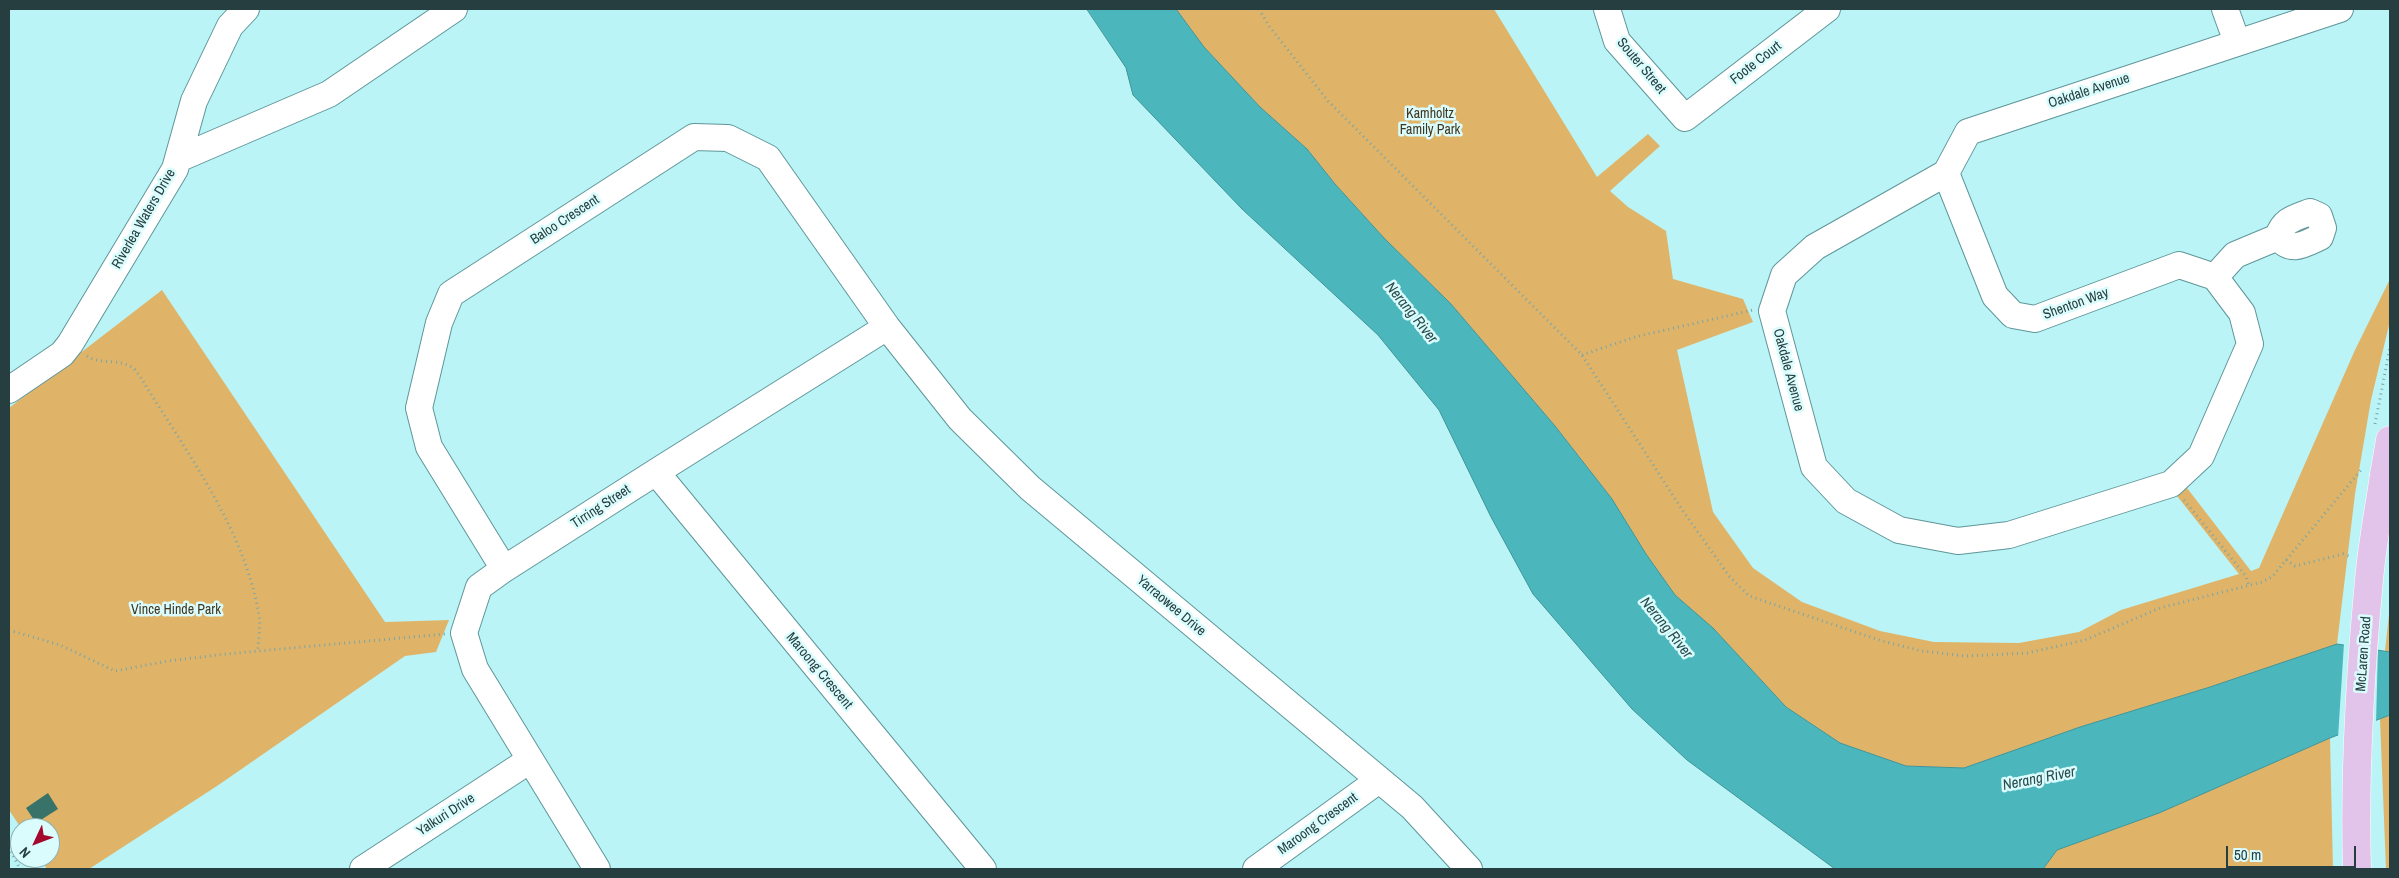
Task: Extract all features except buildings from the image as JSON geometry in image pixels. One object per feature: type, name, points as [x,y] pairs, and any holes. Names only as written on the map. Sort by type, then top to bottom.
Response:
[{"type":"main road","name":"McLaren Road","points":[[2357,869],[2356,817],[2362,676],[2369,579],[2372,472],[2382,432]]},
{"type":"street","name":"Riverlea Waters Drive","points":[[9,390],[62,354],[70,344],[175,169],[194,101],[230,26],[246,9]]},
{"type":"street","points":[[178,159],[329,94],[454,9]]},
{"type":"street","name":"Souter Street","points":[[1607,9],[1617,41],[1685,118]]},
{"type":"street","name":"Foote Court","points":[[1685,118],[1827,9]]},
{"type":"street","points":[[2225,9],[2237,42]]},
{"type":"street","name":"Oakdale Avenue","points":[[2215,278],[2242,313],[2250,344],[2201,456],[2171,484],[2009,535],[1958,541],[1899,530],[1846,501],[1814,468],[1772,311],[1784,275],[1815,247],[1946,173],[1968,132],[2340,9]]},
{"type":"street","name":"Baloo Crescent","points":[[504,569],[429,447],[419,408],[440,323],[451,294],[694,137],[728,138],[768,158],[886,327]]},
{"type":"street","name":"Shenton Way","points":[[1946,173],[1995,296],[2013,315],[2035,319],[2179,265],[2215,278]]},
{"type":"street","points":[[2215,278],[2235,255],[2278,237]]},
{"type":"street","name":"Tirring Street","points":[[464,633],[479,587],[504,569],[886,327]]},
{"type":"street","name":"Yarraowee Drive","points":[[886,327],[960,419],[1030,488],[1412,807],[1469,869]]},
{"type":"street","points":[[9,371],[70,344]]},
{"type":"street","name":"Maroong Crescent","points":[[656,472],[983,869]]},
{"type":"street","points":[[464,633],[475,669],[597,869]]},
{"type":"street","name":"Yalkuri Drive","points":[[364,869],[530,760]]},
{"type":"street","name":"Maroong Crescent","points":[[1256,869],[1379,780]]},
{"type":"path","points":[[1259,9],[1269,26],[1328,101],[1582,355],[1683,511],[1729,576],[1749,596],[1882,641],[1922,651],[1965,656],[2027,653],[2084,640],[2160,608],[2262,582],[2272,577],[2286,560],[2372,472]]},
{"type":"path","points":[[1582,355],[1635,337],[1751,310],[1772,311]]},
{"type":"path","points":[[70,344],[94,361],[124,364],[133,368],[143,380],[236,537],[246,560],[260,618],[258,651]]},
{"type":"path","points":[[2382,432],[2390,346]]},
{"type":"path","points":[[2171,484],[2245,575],[2249,584]]},
{"type":"path","points":[[2286,560],[2295,566],[2343,554],[2350,557]]},
{"type":"path","points":[[9,630],[60,645],[115,671],[168,661],[258,651],[464,633]]},
{"type":"path","points":[[9,847],[20,869]]},
{"type":"green space","name":"Kamholtz Family Park","points":[[1176,9],[1494,9],[1597,177],[1648,134],[1660,146],[1610,191],[1628,207],[1666,231],[1673,279],[1743,299],[1753,322],[1677,350],[1713,512],[1753,568],[1802,602],[1880,631],[1934,642],[2019,643],[2079,632],[2121,610],[2239,574],[2177,496],[2187,488],[2251,571],[2259,568],[2355,350],[2390,279],[2390,321],[2371,400],[2355,494],[2337,644],[2210,687],[2080,727],[1964,768],[1906,766],[1840,743],[1786,707],[1713,628],[1675,595],[1646,554],[1612,499],[1555,426],[1451,304],[1384,238],[1335,184],[1307,149],[1260,107],[1204,47]]},
{"type":"green space","name":"Vince Hinde Park","points":[[162,290],[385,622],[449,620],[436,652],[405,656],[217,786],[89,869],[47,869],[60,868],[60,818],[14,818],[9,810],[9,408]]},
{"type":"green space","points":[[2390,605],[2390,652],[2385,651]]},
{"type":"green space","points":[[2390,715],[2390,869],[2386,869],[2380,719]]},
{"type":"green space","points":[[2330,738],[2333,869],[2043,869],[2057,850],[2159,813]]},
{"type":"water","name":"Nerang River","points":[[1087,9],[1176,9],[1204,47],[1260,107],[1307,149],[1335,184],[1384,238],[1451,304],[1555,426],[1612,499],[1646,554],[1675,595],[1713,628],[1786,707],[1840,743],[1906,766],[1964,768],[2080,727],[2210,687],[2337,644],[2390,652],[2390,715],[2330,738],[2159,813],[2057,850],[2043,869],[1835,869],[1687,760],[1632,709],[1533,594],[1491,517],[1439,410],[1378,335],[1242,209],[1133,95],[1126,68]]},
{"type":"pier","points":[[2344,643],[2378,647],[2376,723],[2338,738]]}]
